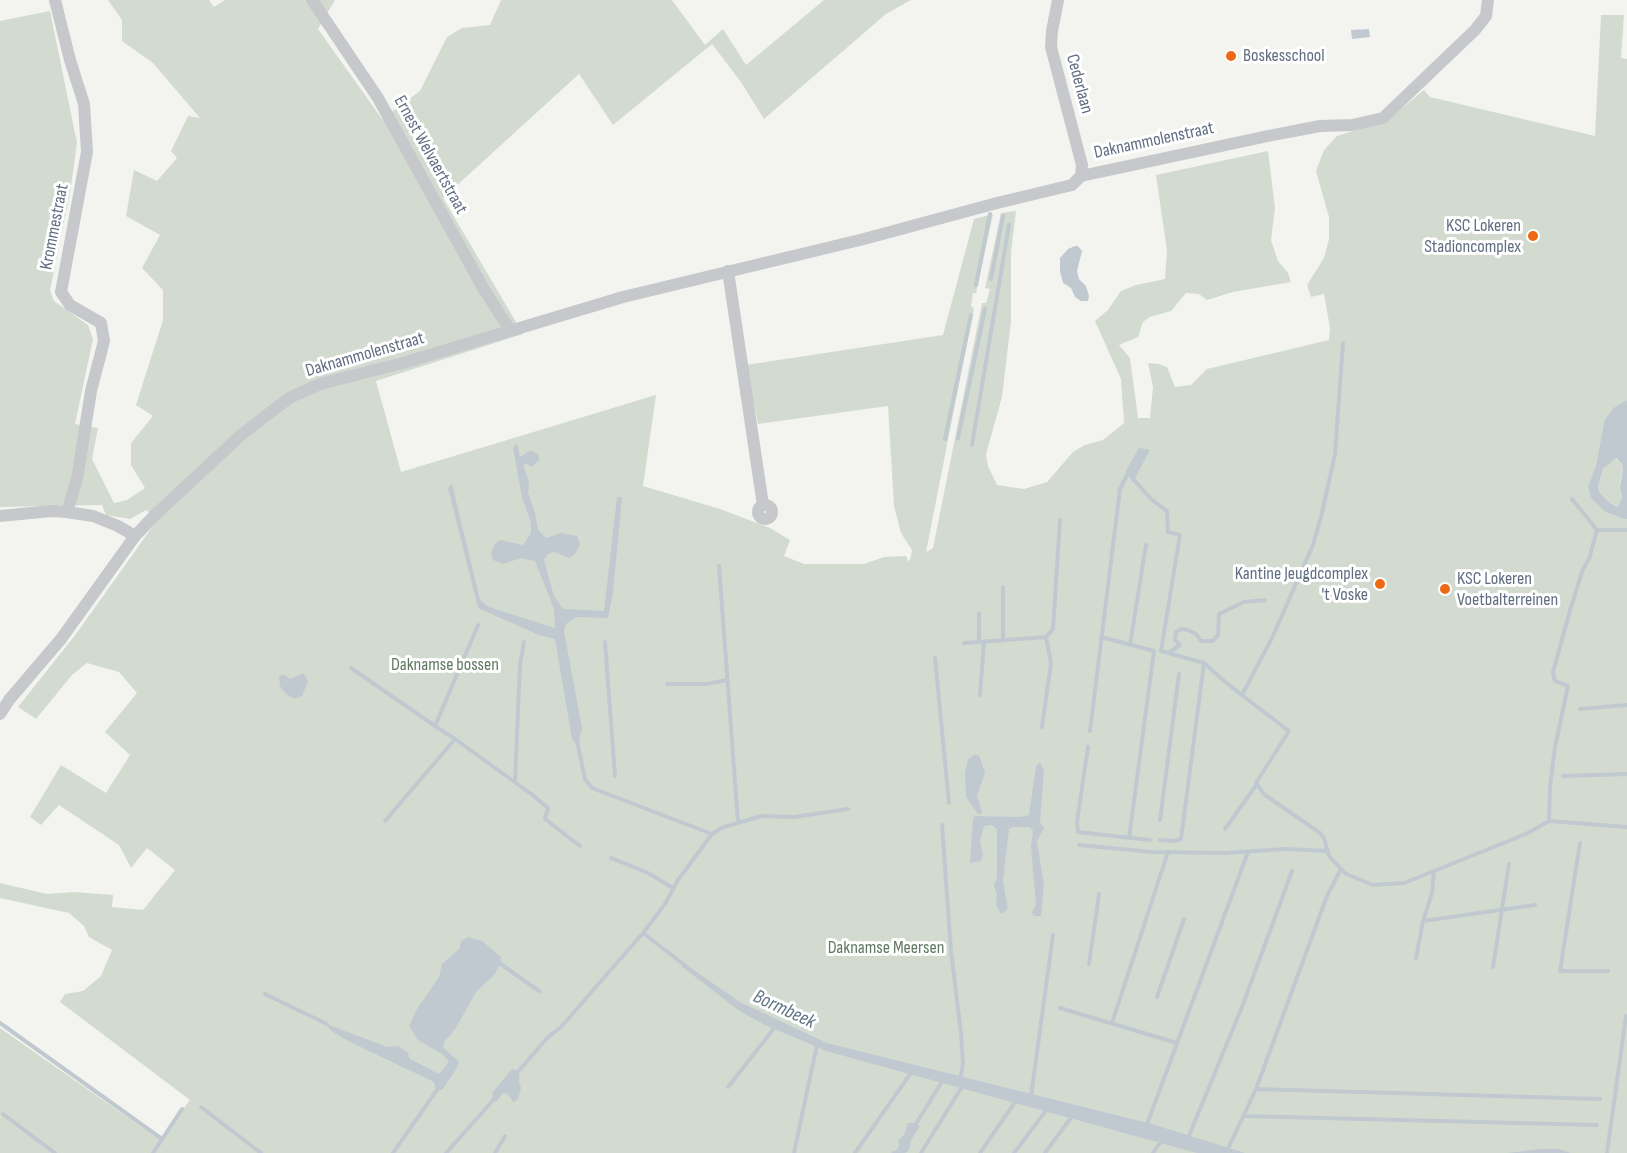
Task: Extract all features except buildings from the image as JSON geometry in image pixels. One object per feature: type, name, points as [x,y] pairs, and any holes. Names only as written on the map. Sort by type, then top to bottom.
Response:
[{"type":"street","name":"Krommestraat","points":[[56,0],[70,60],[84,104],[87,152],[61,292],[70,305],[100,322],[104,341],[91,391],[77,479],[68,512]]},
{"type":"street","name":"Ernest Welvaertstraat","points":[[312,0],[378,98],[483,288],[510,330]]},
{"type":"street","name":"Cederlaan","points":[[1058,0],[1051,47],[1082,165],[1081,176]]},
{"type":"street","name":"Daknammolenstraat","points":[[0,714],[9,700],[61,639],[135,536],[241,435],[289,398],[320,384],[403,363],[623,297],[864,239],[1072,185],[1081,176],[1310,128],[1352,125],[1383,118],[1475,30],[1486,16],[1488,0]]},
{"type":"street","points":[[728,271],[763,506]]},
{"type":"street","points":[[0,516],[51,511],[68,512],[93,516],[135,536]]},
{"type":"green space","points":[[108,0],[209,0],[214,7],[225,0],[335,0],[318,29],[382,119],[420,91],[447,37],[462,28],[490,25],[501,0],[672,0],[705,45],[723,29],[746,65],[824,0],[911,0],[886,14],[764,119],[741,82],[712,44],[613,125],[579,74],[443,198],[523,334],[376,381],[401,472],[656,395],[643,486],[720,509],[770,528],[790,540],[784,556],[804,564],[864,564],[884,557],[906,556],[908,561],[912,550],[901,533],[894,506],[888,406],[758,424],[746,365],[943,335],[974,219],[993,214],[976,293],[973,293],[971,306],[974,308],[926,552],[933,548],[982,303],[986,303],[990,289],[985,288],[1001,213],[1016,211],[1011,252],[1011,321],[1002,397],[986,454],[988,466],[997,485],[1024,489],[1047,482],[1073,452],[1085,445],[1103,440],[1124,423],[1121,379],[1095,321],[1108,310],[1121,291],[1136,285],[1165,279],[1167,251],[1156,175],[1268,151],[1275,208],[1271,240],[1278,261],[1288,273],[1291,282],[1233,292],[1207,300],[1199,294],[1186,293],[1171,311],[1150,317],[1143,322],[1138,337],[1119,345],[1130,358],[1138,418],[1150,418],[1153,387],[1148,363],[1167,367],[1175,387],[1191,385],[1207,369],[1329,340],[1330,328],[1324,294],[1311,297],[1307,285],[1324,258],[1329,239],[1329,217],[1316,171],[1324,150],[1337,136],[1388,120],[1424,90],[1430,97],[1595,136],[1601,15],[1624,15],[1621,58],[1627,59],[1627,400],[1613,408],[1604,421],[1596,467],[1589,484],[1627,519],[1627,1153],[0,1153],[0,1028],[160,1140],[190,1100],[60,1002],[65,994],[83,991],[101,976],[112,950],[89,937],[84,926],[69,913],[0,898],[0,883],[47,894],[74,892],[113,895],[112,907],[143,910],[175,870],[147,848],[131,868],[119,845],[59,805],[41,825],[30,817],[61,765],[106,793],[130,755],[105,732],[137,693],[119,672],[87,663],[72,675],[36,719],[18,707],[76,634],[158,519],[146,510],[130,519],[106,515],[102,505],[0,507],[0,21],[50,11],[77,143],[70,193],[50,290],[54,301],[88,325],[93,339],[75,424],[98,428],[92,459],[114,503],[127,500],[145,488],[131,465],[131,443],[153,416],[136,405],[163,320],[163,290],[142,268],[160,235],[126,216],[134,170],[157,181],[177,158],[171,151],[188,116],[200,118],[153,63],[122,41],[122,20]],"holes":[[[1139,449],[1133,482],[1125,472]]]},
{"type":"green space","points":[[1615,458],[1622,464],[1623,469],[1620,482],[1622,498],[1619,507],[1610,503],[1600,493],[1598,487],[1603,469]]},
{"type":"shaded area","points":[[1369,29],[1370,37],[1352,39],[1351,30]]},
{"type":"shaded area","points":[[1075,246],[1082,251],[1077,271],[1079,279],[1086,286],[1088,301],[1081,301],[1075,297],[1071,288],[1063,283],[1060,271],[1060,258],[1068,249]]},
{"type":"shaded area","points":[[1627,400],[1627,519],[1606,512],[1591,498],[1588,486],[1596,466],[1604,421],[1613,408]],"holes":[[[1616,458],[1622,464],[1620,486],[1622,498],[1618,507],[1610,503],[1600,493],[1598,487],[1603,469]]]},
{"type":"shaded area","points":[[517,443],[520,457],[531,450],[538,454],[539,460],[532,467],[527,464],[523,465],[529,482],[528,493],[535,512],[538,530],[546,538],[561,533],[577,536],[580,544],[576,553],[570,558],[554,552],[548,554],[544,560],[554,596],[563,609],[604,611],[617,497],[622,497],[613,593],[608,618],[576,617],[566,624],[564,631],[582,728],[578,746],[572,739],[555,639],[539,635],[478,608],[448,488],[452,484],[480,600],[489,607],[555,628],[554,609],[535,561],[521,558],[503,564],[493,560],[491,553],[494,545],[500,540],[523,545],[531,533],[531,523],[522,497],[513,448]]},
{"type":"shaded area","points":[[1139,448],[1150,450],[1133,482],[1125,472]]},
{"type":"shaded area","points":[[303,673],[308,681],[302,696],[294,699],[280,686],[279,676],[285,675],[290,679]]},
{"type":"shaded area","points":[[979,755],[985,773],[977,795],[982,813],[978,814],[966,797],[965,773],[968,759]]},
{"type":"shaded area","points":[[1040,763],[1044,770],[1040,823],[1044,828],[1037,841],[1044,885],[1041,916],[1034,916],[1032,913],[1036,904],[1031,847],[1033,831],[1030,827],[1009,829],[1003,881],[1008,909],[1001,914],[996,904],[997,895],[994,885],[997,878],[997,829],[992,825],[984,826],[980,841],[983,855],[981,861],[970,863],[973,818],[975,816],[1020,817],[1029,815],[1036,766]]},
{"type":"shaded area","points":[[468,937],[482,941],[501,957],[501,963],[494,975],[476,992],[457,1026],[445,1040],[443,1047],[459,1062],[443,1089],[436,1092],[434,1082],[348,1041],[324,1023],[387,1047],[399,1046],[408,1053],[410,1059],[439,1074],[449,1062],[442,1054],[418,1040],[409,1026],[417,1009],[439,977],[442,964],[459,949],[461,941]]},
{"type":"shaded area","points":[[685,964],[740,1002],[827,1043],[1152,1124],[1245,1153],[1197,1153],[826,1051],[765,1025],[741,1012],[681,966]]},
{"type":"shaded area","points":[[512,1069],[519,1071],[521,1088],[518,1099],[513,1102],[508,1094],[503,1093],[496,1102],[493,1100],[492,1093]]},
{"type":"shaded area","points":[[908,1123],[920,1126],[911,1140],[909,1150],[905,1153],[891,1153],[899,1152],[901,1149],[898,1141],[904,1135]]},
{"type":"shaded area","points":[[1558,1149],[1571,1153],[1507,1153]]},
{"type":"waterway","points":[[976,285],[990,214]]},
{"type":"waterway","points":[[991,279],[1003,216]]},
{"type":"waterway","points":[[972,445],[1009,225]]},
{"type":"waterway","points":[[958,438],[985,309]]},
{"type":"waterway","points":[[945,439],[971,315]]},
{"type":"waterway","points":[[1242,695],[1272,638],[1313,545],[1335,454],[1343,343]]},
{"type":"waterway","points":[[1090,731],[1120,489],[1127,475]]},
{"type":"waterway","points":[[1134,480],[1151,499],[1167,511],[1168,532],[1180,535],[1161,651],[1204,663],[1289,731],[1256,783],[1265,795],[1320,833],[1324,838],[1329,856],[1346,874],[1373,885],[1404,883],[1526,834],[1549,821],[1555,747],[1568,686],[1555,681],[1553,672],[1571,607],[1597,530],[1572,499]]},
{"type":"waterway","points":[[964,643],[1046,637],[1053,629],[1060,520]]},
{"type":"waterway","points":[[1597,530],[1627,530]]},
{"type":"waterway","points":[[1130,645],[1146,545]]},
{"type":"waterway","points":[[719,566],[738,822]]},
{"type":"waterway","points":[[1003,587],[1003,641]]},
{"type":"waterway","points":[[1170,652],[1180,645],[1175,640],[1176,632],[1182,629],[1188,630],[1196,634],[1201,641],[1213,641],[1218,635],[1219,614],[1244,602],[1265,600]]},
{"type":"waterway","points":[[979,613],[979,642]]},
{"type":"waterway","points":[[351,668],[435,726],[478,625]]},
{"type":"waterway","points":[[1042,727],[1051,663],[1046,637]]},
{"type":"waterway","points":[[1101,637],[1154,651],[1129,838]]},
{"type":"waterway","points":[[515,782],[520,665],[524,642]]},
{"type":"waterway","points":[[605,642],[615,776]]},
{"type":"waterway","points":[[980,695],[984,642]]},
{"type":"waterway","points":[[935,658],[949,803]]},
{"type":"waterway","points":[[1160,840],[1181,839],[1204,663]]},
{"type":"waterway","points":[[1160,820],[1179,674]]},
{"type":"waterway","points":[[667,684],[706,684],[727,680]]},
{"type":"waterway","points":[[1580,709],[1627,705]]},
{"type":"waterway","points":[[385,821],[455,739],[435,726]]},
{"type":"waterway","points":[[455,739],[534,796],[548,808],[545,819],[580,846]]},
{"type":"waterway","points":[[577,741],[585,779],[592,788],[712,834]]},
{"type":"waterway","points":[[1088,747],[1077,822],[1078,832],[1150,840]]},
{"type":"waterway","points":[[1563,776],[1627,774]]},
{"type":"waterway","points":[[1225,829],[1257,784]]},
{"type":"waterway","points":[[643,933],[712,834],[721,828],[761,816],[794,817],[848,809]]},
{"type":"waterway","points":[[1549,821],[1627,827]]},
{"type":"waterway","points":[[942,825],[951,951],[961,1034],[963,1063],[960,1081]]},
{"type":"waterway","points":[[1580,843],[1560,971],[1608,971]]},
{"type":"waterway","points":[[1079,845],[1152,852],[1225,853],[1285,849],[1327,851]]},
{"type":"waterway","points":[[1112,1023],[1168,852]]},
{"type":"waterway","points":[[1146,1127],[1248,852]]},
{"type":"waterway","points":[[611,858],[648,873],[673,888]]},
{"type":"waterway","points":[[1493,967],[1509,864]]},
{"type":"waterway","points":[[1226,1153],[1256,1089],[1327,896],[1341,869]]},
{"type":"waterway","points":[[1188,1138],[1242,1007],[1292,871]]},
{"type":"waterway","points":[[1416,958],[1423,921],[1432,893],[1434,871]]},
{"type":"waterway","points":[[1089,964],[1099,894]]},
{"type":"waterway","points":[[1423,921],[1535,905]]},
{"type":"waterway","points":[[1157,997],[1184,919]]},
{"type":"waterway","name":"Bormbeek","points":[[517,1073],[547,1038],[561,1027],[643,933],[687,967]]},
{"type":"waterway","points":[[1031,1096],[1053,935]]},
{"type":"waterway","points":[[498,962],[539,991]]},
{"type":"waterway","points":[[265,994],[327,1024]]},
{"type":"waterway","points":[[1060,1008],[1177,1043]]},
{"type":"waterway","points":[[1607,1153],[1626,1016]]},
{"type":"waterway","points":[[0,1023],[162,1139]]},
{"type":"waterway","points":[[728,1087],[775,1027]]},
{"type":"waterway","points":[[794,1153],[817,1045]]},
{"type":"waterway","points":[[855,1153],[913,1070]]},
{"type":"waterway","points":[[914,1127],[943,1080]]},
{"type":"waterway","points":[[921,1153],[963,1085]]},
{"type":"waterway","points":[[393,1153],[439,1087]]},
{"type":"waterway","points":[[1256,1089],[1600,1099]]},
{"type":"waterway","name":"Bormbeek","points":[[446,1153],[496,1097]]},
{"type":"waterway","points":[[980,1153],[1017,1099]]},
{"type":"waterway","points":[[201,1107],[261,1153]]},
{"type":"waterway","points":[[1014,1153],[1048,1108]]},
{"type":"waterway","points":[[153,1153],[182,1109]]},
{"type":"waterway","points":[[3,1114],[55,1153]]},
{"type":"waterway","points":[[1045,1153],[1073,1115]]},
{"type":"waterway","points":[[1243,1116],[1597,1125]]},
{"type":"waterway","points":[[495,1153],[505,1136]]},
{"type":"waterway","points":[[1153,1153],[1163,1138]]},
{"type":"waterway","points":[[897,1153],[903,1143]]},
{"type":"place","name":"Boskesschool","points":[[1231,56]]},
{"type":"place","name":"KSC Lokeren Stadioncomplex","points":[[1533,236]]},
{"type":"place","name":"Kantine Jeugdcomplex 't Voske","points":[[1380,584]]},
{"type":"place","name":"KSC Lokeren Voetbalterreinen","points":[[1445,589]]},
{"type":"park label","name":"Daknamse bossen","points":[[445,665]]},
{"type":"park label","name":"Daknamse Meersen","points":[[886,948]]}]
